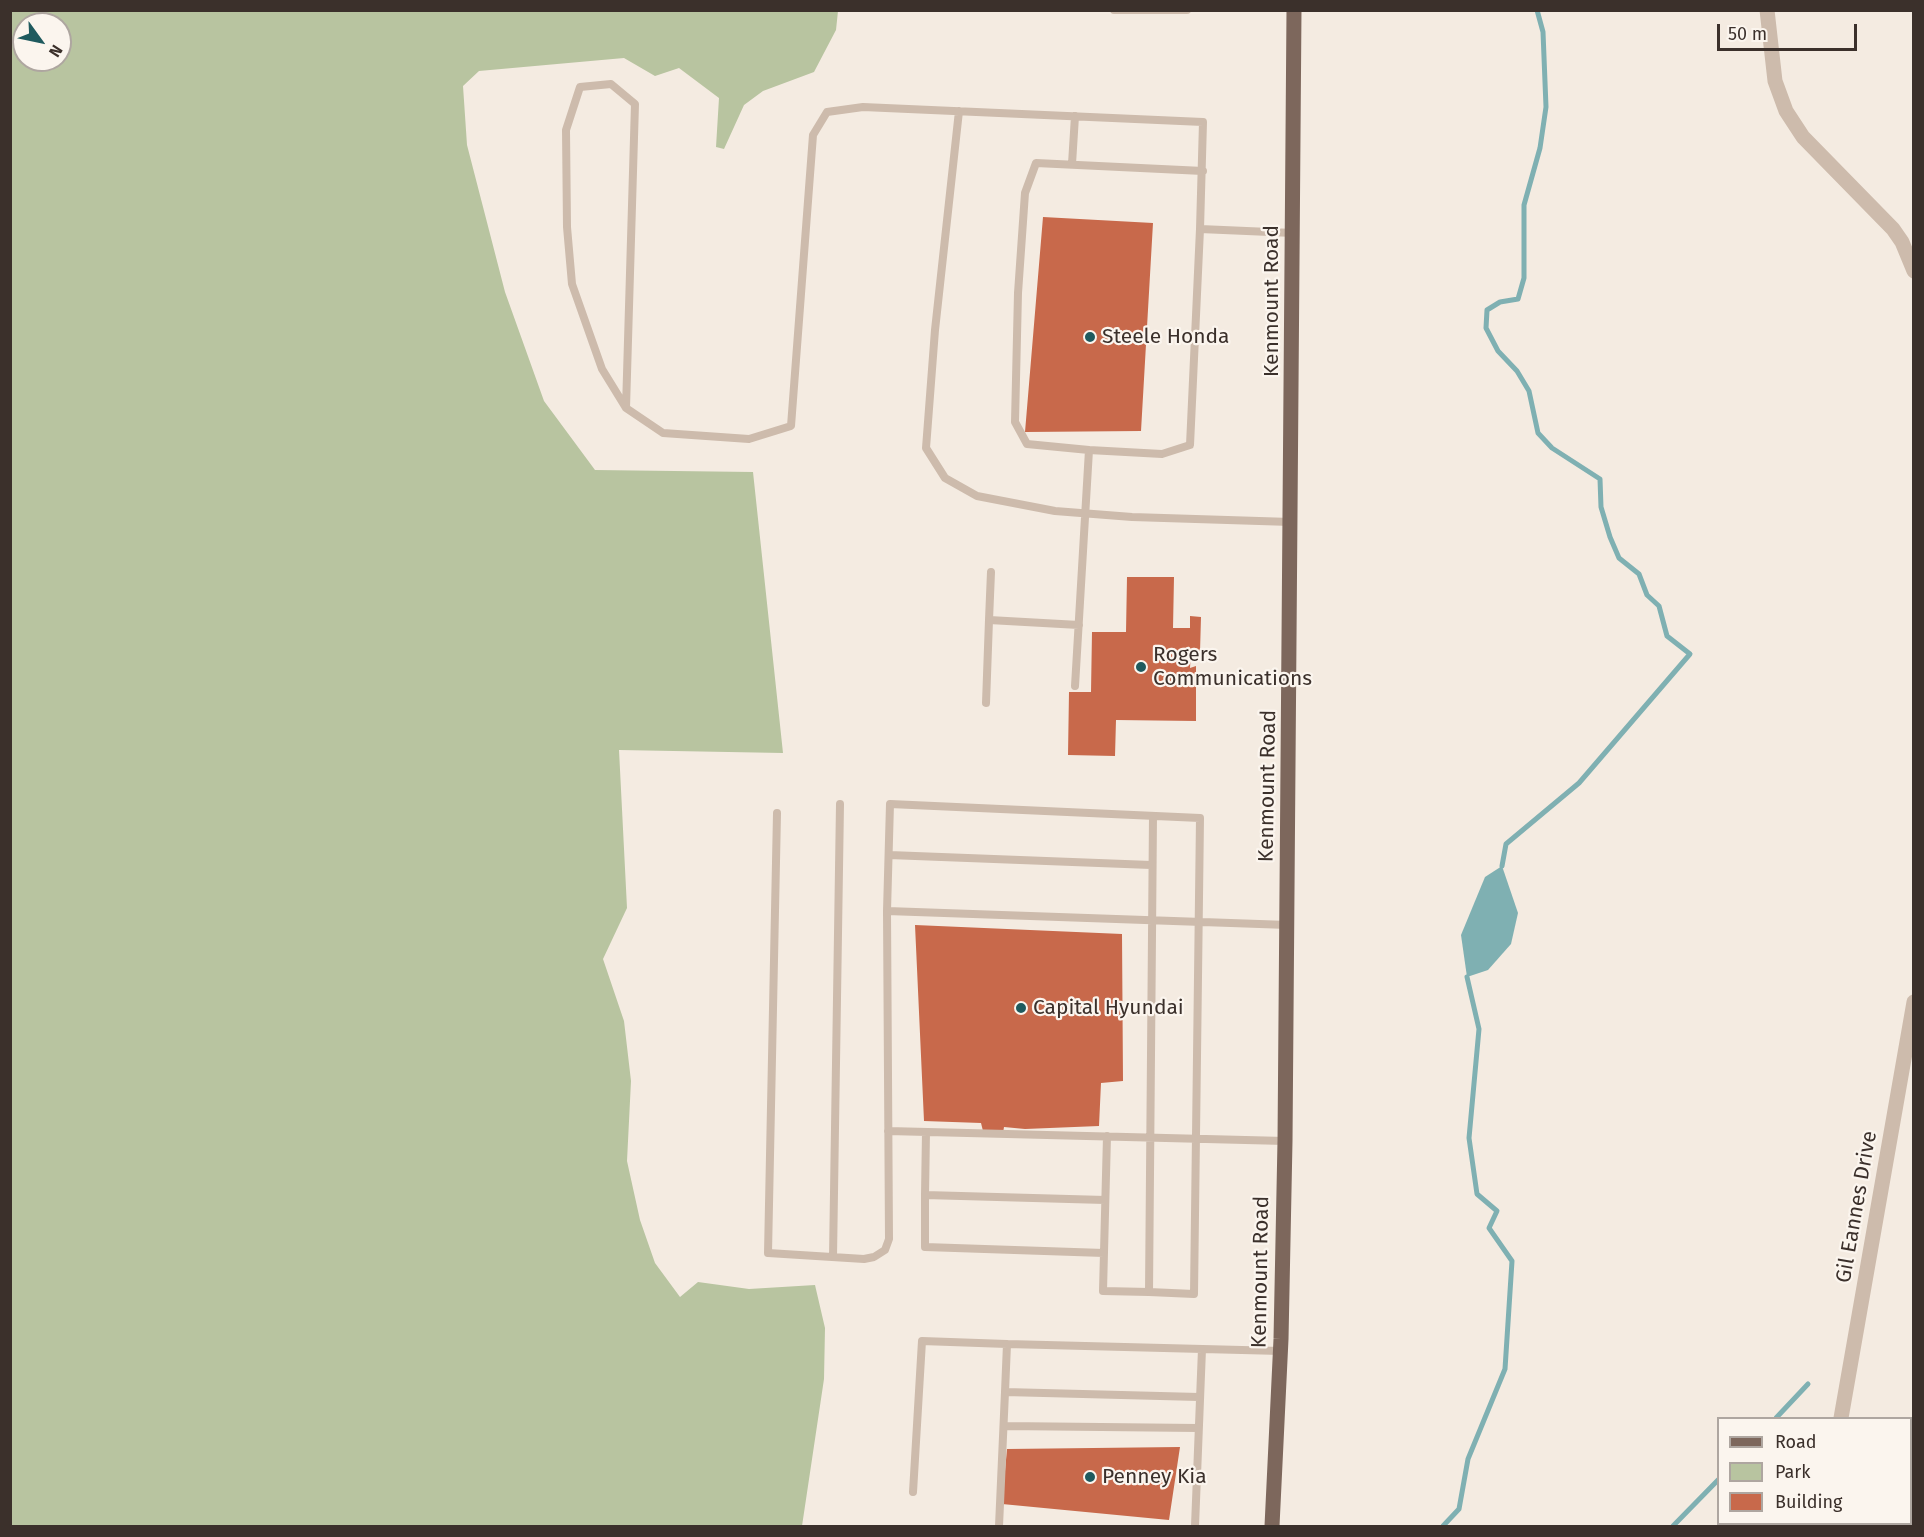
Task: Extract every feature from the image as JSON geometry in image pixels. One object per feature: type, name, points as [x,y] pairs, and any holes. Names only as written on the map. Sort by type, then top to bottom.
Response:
[{"type":"main road","name":"Kenmount Road","points":[[1272,1527],[1281,1351],[1285,1141],[1294,10]]},
{"type":"street","points":[[1767,10],[1775,81],[1786,111],[1803,137],[1893,229],[1902,242],[1914,271]]},
{"type":"street","name":"Gil Eannes Drive","points":[[1841,1417],[1914,1002]]},
{"type":"lane","points":[[1114,10],[1187,10]]},
{"type":"lane","points":[[626,408],[635,104],[610,84],[580,87],[566,130],[567,227],[572,284],[602,369],[626,408],[663,433],[749,439],[791,426],[813,135],[827,112],[863,107],[1203,122],[1203,171],[1190,445],[1162,454],[1027,444],[1015,422],[1018,293],[1025,194],[1036,163],[1203,171]]},
{"type":"lane","points":[[959,111],[935,330],[926,448],[945,478],[977,496],[1054,511],[1291,522]]},
{"type":"lane","points":[[1072,164],[1076,116]]},
{"type":"lane","points":[[1200,229],[1293,233]]},
{"type":"lane","points":[[1075,686],[1089,450]]},
{"type":"lane","points":[[986,703],[991,572]]},
{"type":"lane","points":[[989,620],[1078,625]]},
{"type":"lane","points":[[833,1257],[840,804]]},
{"type":"lane","points":[[777,813],[768,1253],[874,1257],[885,1250],[889,1239],[887,911],[890,804],[1200,818],[1194,1294],[1103,1291],[1107,1136]]},
{"type":"lane","points":[[1149,1292],[1150,920],[1153,816]]},
{"type":"lane","points":[[889,855],[1151,865]]},
{"type":"lane","points":[[887,911],[1288,925]]},
{"type":"lane","points":[[888,1131],[1285,1141]]},
{"type":"lane","points":[[926,1132],[925,1247],[1104,1253]]},
{"type":"lane","points":[[925,1195],[1105,1200]]},
{"type":"lane","points":[[913,1492],[922,1341],[1281,1351]]},
{"type":"lane","points":[[999,1527],[1007,1344]]},
{"type":"lane","points":[[1195,1527],[1202,1349]]},
{"type":"lane","points":[[1005,1392],[1199,1397]]},
{"type":"lane","points":[[1004,1426],[1198,1428]]},
{"type":"green space","points":[[10,11],[838,11],[836,30],[814,72],[763,91],[744,105],[724,149],[716,147],[719,98],[679,68],[655,76],[624,58],[479,71],[463,86],[467,145],[505,292],[544,401],[595,470],[753,472],[783,753],[619,750],[627,908],[603,959],[624,1021],[631,1081],[627,1161],[640,1220],[655,1263],[680,1297],[698,1282],[749,1289],[815,1285],[825,1328],[824,1379],[802,1526],[11,1526]]},
{"type":"water","points":[[1502,866],[1518,913],[1511,944],[1488,970],[1467,977],[1461,935],[1485,877]]},
{"type":"building","name":"Steele Honda","points":[[1043,217],[1153,223],[1141,431],[1025,432]]},
{"type":"building","name":"Rogers Communications","points":[[1127,577],[1174,577],[1173,628],[1190,628],[1190,616],[1201,617],[1200,652],[1191,651],[1190,668],[1196,666],[1196,721],[1116,720],[1115,756],[1068,755],[1069,692],[1091,692],[1092,632],[1126,632]]},
{"type":"building","name":"Capital Hyundai","points":[[915,925],[1122,934],[1123,1081],[1101,1083],[1099,1126],[1025,1129],[1004,1127],[1003,1133],[983,1131],[981,1123],[924,1121]]},
{"type":"building","name":"Penney Kia","points":[[1180,1447],[1169,1520],[1002,1504],[1007,1449]]},
{"type":"waterway","points":[[1502,866],[1506,844],[1579,783],[1690,654],[1667,636],[1659,606],[1647,595],[1639,574],[1619,558],[1601,507],[1600,479],[1552,448],[1538,433],[1529,391],[1517,371],[1498,351],[1486,328],[1487,310],[1500,302],[1518,299],[1524,278],[1524,205],[1540,148],[1546,107],[1543,32],[1537,10]]},
{"type":"waterway","points":[[1443,1526],[1459,1509],[1468,1459],[1505,1369],[1512,1261],[1489,1228],[1497,1211],[1477,1194],[1469,1138],[1479,1029],[1467,977]]},
{"type":"waterway","points":[[1777,1417],[1808,1384]]},
{"type":"waterway","points":[[1673,1526],[1717,1481]]},
{"type":"place","name":"Steele Honda","points":[[1090,337]]},
{"type":"place","name":"Rogers Communications","points":[[1141,667]]},
{"type":"place","name":"Capital Hyundai","points":[[1021,1008]]},
{"type":"place","name":"Penney Kia","points":[[1090,1477]]}]
